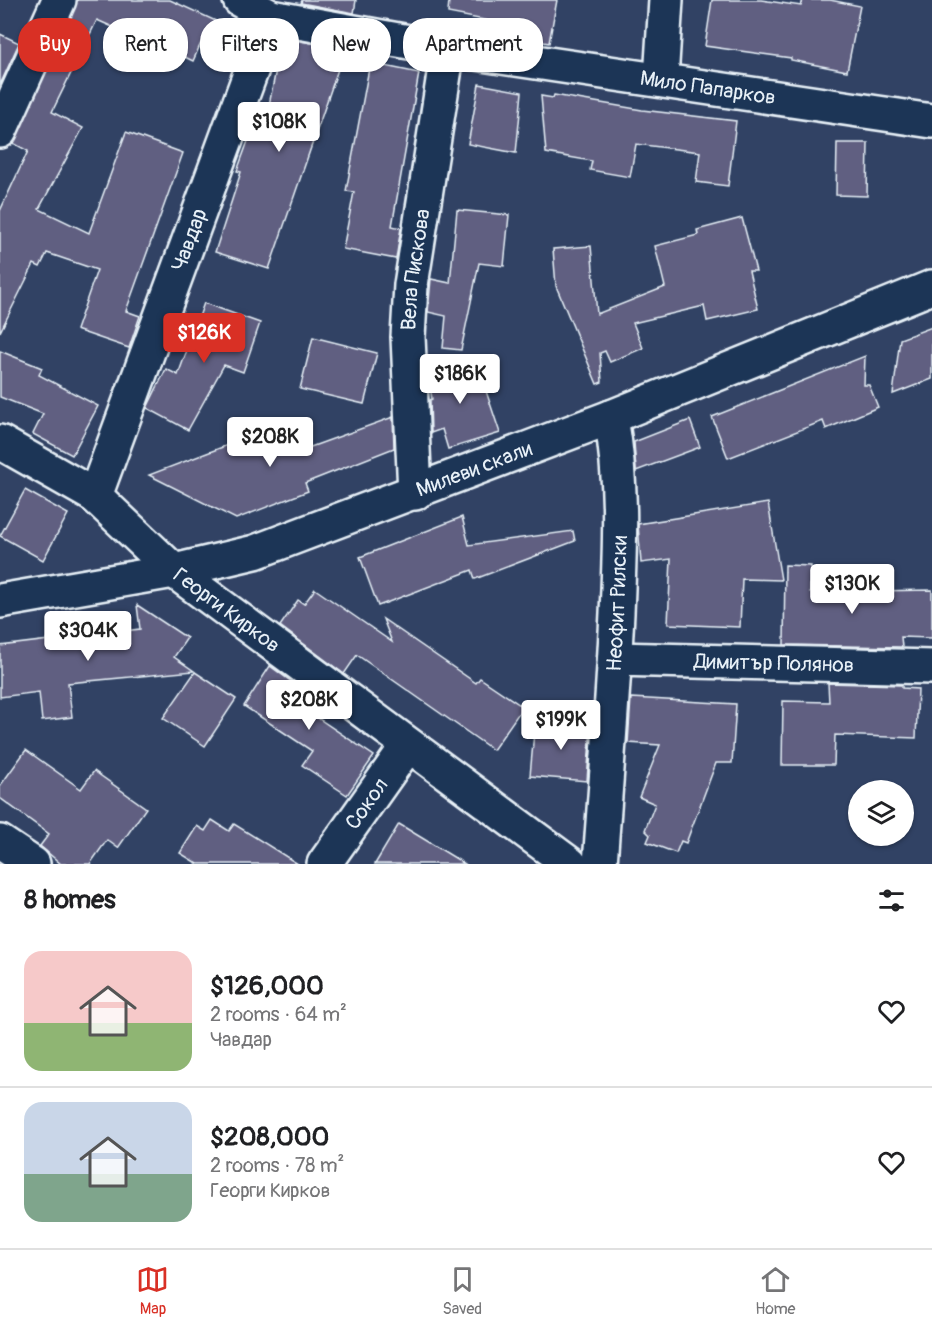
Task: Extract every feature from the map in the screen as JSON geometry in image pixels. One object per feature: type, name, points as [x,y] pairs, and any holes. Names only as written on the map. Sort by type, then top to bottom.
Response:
[{"type":"street","points":[[0,131],[59,0]]},
{"type":"street","name":"Мило Папарков","points":[[240,0],[271,16],[403,41]]},
{"type":"street","points":[[661,79],[666,0]]},
{"type":"street","name":"Чавдар","points":[[95,496],[271,16]]},
{"type":"street","name":"Мило Папарков","points":[[543,62],[932,121]]},
{"type":"street","name":"Вела Пискова","points":[[415,493],[408,348],[411,285],[444,72]]},
{"type":"street","name":"Милеви скали","points":[[0,601],[174,571],[255,552],[611,417],[932,287]]},
{"type":"street","name":"Неофит Рилски","points":[[600,864],[615,660],[621,512],[619,466],[611,417]]},
{"type":"street","name":"Георги Кирков","points":[[0,442],[95,496],[174,571],[570,864]]},
{"type":"street","name":"Димитър Полянов","points":[[615,660],[932,667]]},
{"type":"street","name":"Сокол","points":[[324,864],[408,745]]},
{"type":"street","points":[[0,842],[33,864]]},
{"type":"building","points":[[77,0],[170,0],[209,18],[200,18],[200,45],[193,61],[188,59],[188,18],[103,18],[103,23],[97,20],[91,32],[91,18],[69,18]]},
{"type":"building","points":[[302,0],[356,0],[354,13],[301,3]]},
{"type":"building","points":[[449,0],[557,0],[549,43],[543,42],[543,18],[474,18],[448,13]]},
{"type":"building","points":[[712,0],[761,0],[801,6],[803,0],[830,0],[860,6],[847,71],[791,60],[791,58],[705,46]]},
{"type":"building","points":[[0,34],[18,43],[18,45],[0,85]]},
{"type":"building","points":[[299,41],[311,43],[311,72],[337,72],[269,269],[215,252],[241,172],[237,171],[255,122],[265,126],[276,72],[299,72]]},
{"type":"building","points":[[391,67],[403,70],[403,72],[419,73],[392,226],[401,228],[396,259],[343,249],[354,192],[346,191],[368,72],[391,72]]},
{"type":"building","points":[[45,72],[72,72],[52,112],[83,128],[39,209],[89,233],[126,132],[183,153],[126,311],[140,316],[129,348],[76,330],[97,270],[47,253],[40,267],[34,264],[0,332],[0,211],[28,151],[13,143]]},
{"type":"building","points":[[479,84],[522,92],[516,153],[468,144]]},
{"type":"building","points":[[554,95],[642,110],[736,121],[728,186],[696,182],[700,152],[636,144],[630,177],[590,170],[592,161],[546,153],[541,96],[553,98]]},
{"type":"building","points":[[837,143],[868,143],[867,196],[836,195]]},
{"type":"building","points":[[457,210],[509,215],[504,266],[479,263],[461,350],[443,348],[446,316],[428,312],[431,279],[450,283]]},
{"type":"building","points":[[742,218],[756,271],[749,271],[758,309],[707,321],[704,306],[633,323],[643,348],[610,362],[605,351],[600,353],[602,382],[597,384],[556,286],[553,249],[591,246],[597,314],[665,287],[655,246],[698,235],[697,230]]},
{"type":"building","points":[[204,303],[260,323],[243,372],[224,365],[188,430],[147,408],[166,369],[178,375]]},
{"type":"building","points":[[932,327],[932,379],[893,394],[900,339]]},
{"type":"building","points":[[313,337],[377,353],[364,404],[300,389]]},
{"type":"building","points":[[0,351],[42,368],[39,375],[98,406],[72,455],[33,434],[43,414],[0,397]]},
{"type":"building","points":[[865,356],[864,385],[869,385],[878,407],[826,429],[823,421],[728,458],[712,417]]},
{"type":"building","points":[[470,359],[479,389],[485,388],[500,433],[448,449],[442,429],[431,433],[430,400],[432,399],[428,371]]},
{"type":"building","points":[[393,417],[394,448],[305,483],[308,491],[236,519],[149,475],[283,424],[294,453]]},
{"type":"building","points":[[690,420],[700,447],[636,471],[634,442]]},
{"type":"building","points":[[25,490],[68,514],[43,560],[0,536]]},
{"type":"building","points":[[768,503],[781,580],[742,579],[740,627],[668,624],[671,559],[641,563],[638,524]]},
{"type":"building","points":[[462,517],[469,545],[573,531],[575,541],[475,579],[472,570],[378,606],[360,557]]},
{"type":"building","points":[[785,565],[811,566],[810,592],[932,590],[932,638],[901,637],[902,647],[784,645]]},
{"type":"building","points":[[315,589],[392,642],[383,619],[476,683],[480,678],[523,707],[493,750],[357,655],[344,674],[280,626],[298,600],[304,604]]},
{"type":"building","points":[[137,605],[187,638],[174,657],[194,671],[68,683],[72,717],[42,721],[39,692],[0,697],[0,646],[140,629]]},
{"type":"building","points":[[270,666],[323,705],[315,716],[374,756],[347,795],[302,765],[312,751],[244,706]]},
{"type":"building","points":[[195,672],[236,699],[205,746],[163,718]]},
{"type":"building","points":[[828,683],[902,685],[902,688],[918,689],[916,738],[835,735],[834,765],[782,765],[783,701],[829,702]]},
{"type":"building","points":[[631,698],[736,704],[732,763],[716,763],[686,843],[681,841],[676,853],[647,842],[650,835],[645,830],[655,804],[639,797],[660,745],[628,743]]},
{"type":"building","points":[[535,721],[591,726],[587,781],[530,776]]},
{"type":"building","points":[[26,750],[81,789],[94,771],[146,808],[118,848],[107,840],[90,864],[61,864],[40,846],[49,834],[0,798],[0,786]]},
{"type":"building","points":[[212,820],[229,831],[234,824],[298,864],[198,864],[180,853],[197,826],[205,831]]},
{"type":"building","points":[[399,824],[465,864],[375,864]]}]
